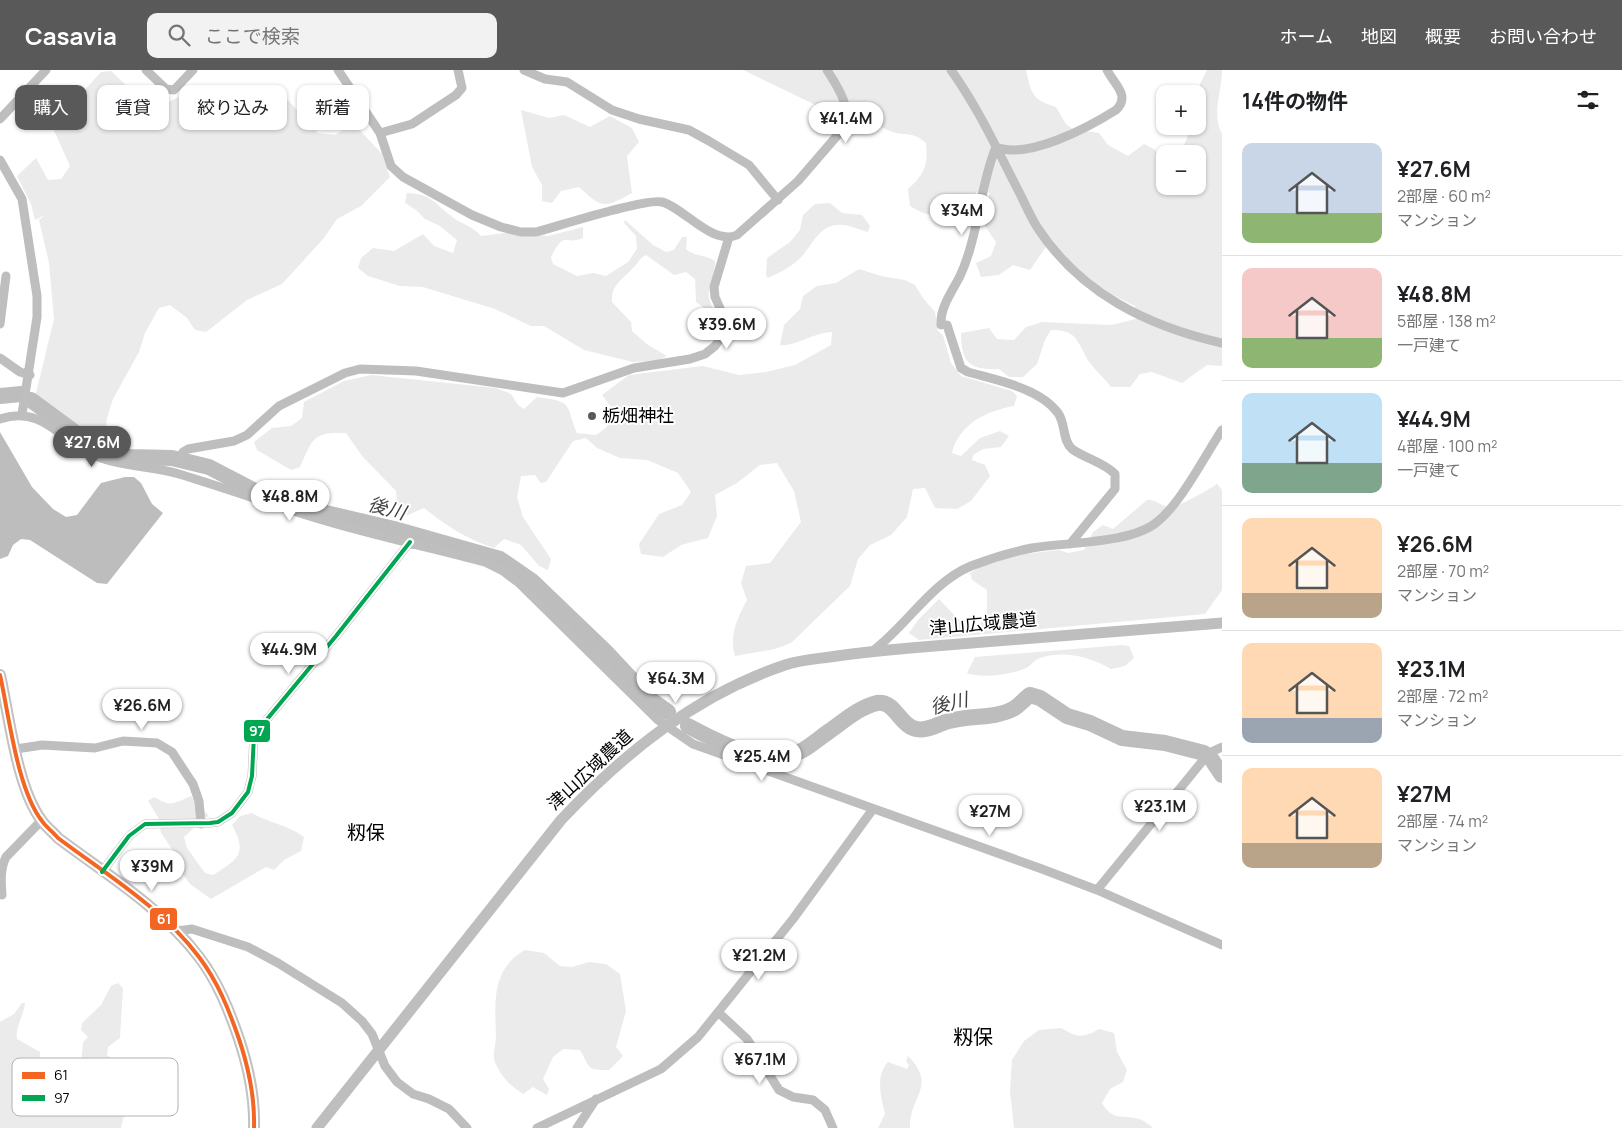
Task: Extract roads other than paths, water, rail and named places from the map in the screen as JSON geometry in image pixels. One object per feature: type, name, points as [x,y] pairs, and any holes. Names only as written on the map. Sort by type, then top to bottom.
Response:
[{"type":"main road","points":[[0,675],[16,749],[30,801],[41,821],[58,838],[177,931],[200,958],[213,979],[231,1016],[248,1070],[254,1096],[254,1128]]},
{"type":"street","points":[[0,119],[46,70]]},
{"type":"street","points":[[146,70],[166,89],[174,90],[193,70]]},
{"type":"street","points":[[338,70],[380,133],[391,166],[403,176],[472,215],[502,227],[521,232],[536,232],[649,201],[671,206],[700,227],[729,237],[737,235],[778,200],[837,136],[848,120],[847,108],[827,70]]},
{"type":"street","points":[[380,133],[412,124],[456,95],[462,88],[458,70]]},
{"type":"street","points":[[524,70],[545,79],[567,82],[612,110],[639,120],[689,130],[749,165],[778,200]]},
{"type":"street","points":[[950,70],[984,122],[1036,226],[1058,254],[1098,293],[1119,306],[1160,324],[1222,343]]},
{"type":"street","points":[[996,147],[1011,150],[1045,143],[1084,128],[1116,110],[1121,105],[1122,94],[1107,70]]},
{"type":"street","points":[[996,147],[978,206],[973,240],[964,266],[942,310],[944,325],[962,368],[968,372],[1027,390],[1054,408],[1060,415],[1067,442],[1071,448],[1106,466],[1115,474],[1115,489],[1070,544]]},
{"type":"street","points":[[0,160],[22,199],[33,255],[38,317],[30,375],[22,414]]},
{"type":"street","points":[[182,457],[182,452],[188,449],[222,445],[247,435],[279,406],[344,372],[382,369],[416,372],[563,393],[634,368],[681,361],[705,354],[720,339],[723,327],[723,315],[715,297],[714,287],[729,237]]},
{"type":"street","points":[[0,324],[6,276]]},
{"type":"street","points":[[0,358],[20,372],[30,375]]},
{"type":"street","points":[[0,419],[22,414],[45,422],[98,458],[114,463],[165,470],[318,519],[485,562],[503,570],[554,616],[664,726],[692,744],[1097,890],[1222,946]]},
{"type":"street","points":[[874,650],[913,614],[933,591],[951,577],[970,566],[1032,548],[1127,536],[1148,529],[1169,510],[1222,430]]},
{"type":"street","points":[[102,872],[129,836],[145,824],[201,824],[218,822],[226,818],[238,806],[250,785],[254,735],[336,636],[410,542]]},
{"type":"street","name":"津山広域農道","points":[[317,1128],[560,820],[593,786],[664,726],[736,686],[787,664],[874,650],[1222,623]]},
{"type":"street","points":[[16,749],[42,745],[95,748],[123,741],[157,743],[172,752],[193,784],[199,801],[201,824]]},
{"type":"street","points":[[1097,890],[1207,756],[1222,747]]},
{"type":"street","points":[[537,1128],[661,1069],[698,1037],[793,919],[873,809]]},
{"type":"street","points":[[2,895],[2,864],[6,857],[41,821]]},
{"type":"street","points":[[177,931],[192,929],[248,947],[278,962],[342,1003],[355,1014],[372,1034],[385,1066],[404,1089],[444,1106],[467,1128]]},
{"type":"street","points":[[719,1013],[747,1039],[772,1082],[779,1090],[793,1097],[813,1100],[826,1110],[833,1128]]},
{"type":"street","points":[[563,1115],[577,1128],[596,1099]]},
{"type":"waterway","name":"後川","points":[[0,396],[21,394]]},
{"type":"waterway","name":"後川","points":[[31,400],[92,445],[106,452],[129,457],[172,458],[209,467],[257,492],[326,513],[394,529],[500,559],[532,581],[605,651],[650,699],[668,712]]},
{"type":"waterway","name":"後川","points":[[688,726],[714,740],[744,752],[774,757],[789,755],[803,750],[853,714],[877,703],[888,705],[908,725],[913,728],[922,729],[931,728],[957,719],[990,716],[1006,712],[1015,708],[1030,695],[1040,698],[1067,716],[1090,723],[1122,738],[1165,743],[1204,753],[1212,760],[1222,775]]},
{"type":"place","name":"栃畑神社","points":[[592,416]]},
{"type":"district","name":"籾保","points":[[366,832]]},
{"type":"district","name":"籾保","points":[[973,1037]]}]
